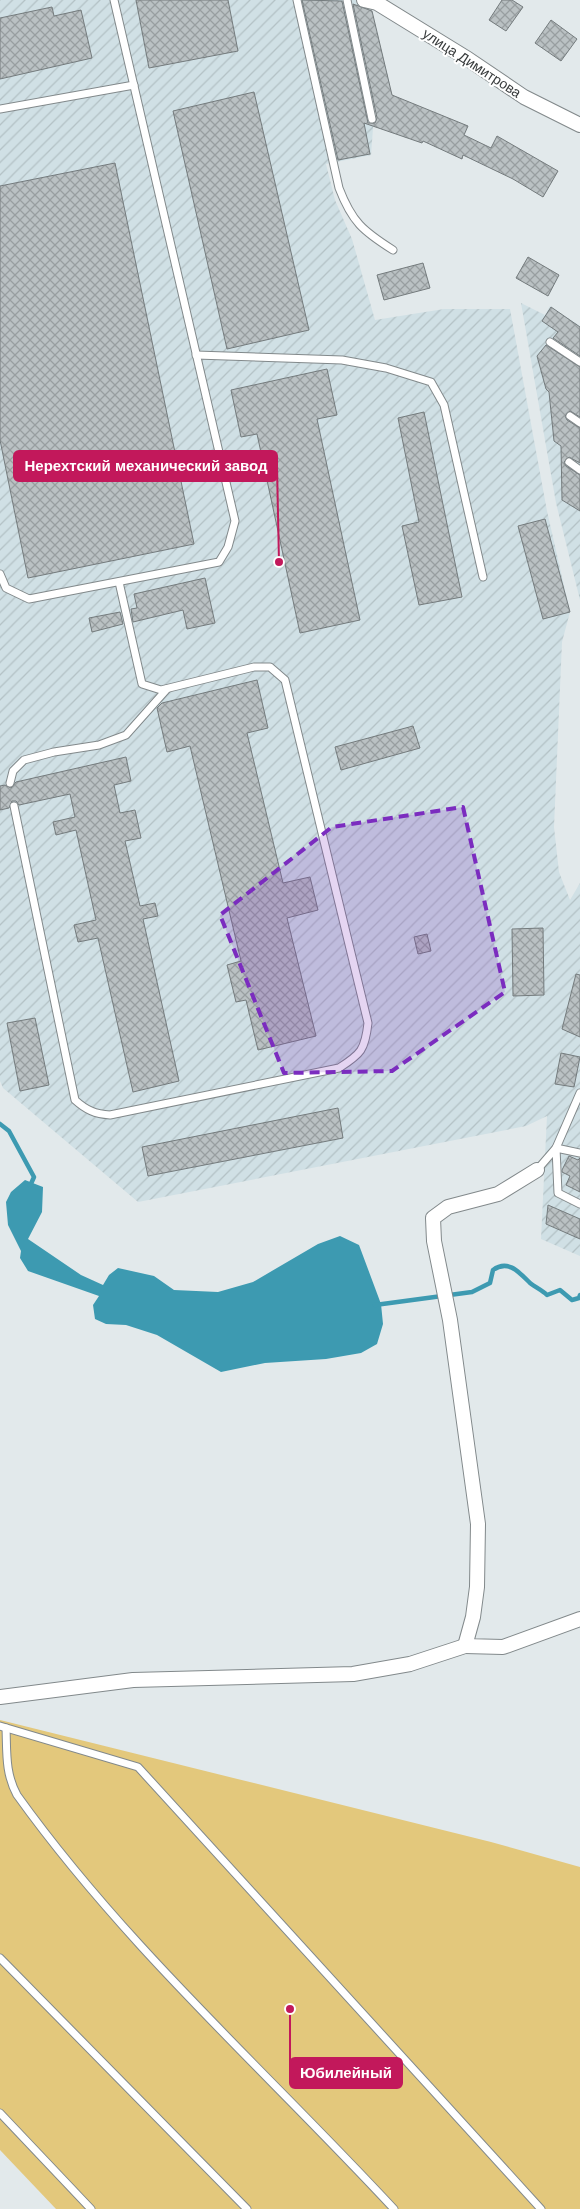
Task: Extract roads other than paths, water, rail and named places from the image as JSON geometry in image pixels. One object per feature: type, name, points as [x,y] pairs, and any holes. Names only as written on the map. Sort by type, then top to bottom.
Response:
[{"type":"street","name":"улица Димитрова","points":[[364,0],[377,3],[468,59],[524,97],[580,125]]},
{"type":"street","points":[[465,1646],[473,1617],[477,1587],[478,1524],[450,1320],[434,1241],[433,1218],[448,1206],[498,1194],[537,1170]]},
{"type":"street","points":[[0,1697],[133,1680],[353,1674],[410,1664],[465,1646],[503,1647],[580,1618]]},
{"type":"lane","points":[[0,574],[6,588],[30,599],[219,562],[228,547],[234,521],[114,0]]},
{"type":"lane","points":[[297,0],[339,188],[349,212],[371,236],[393,250]]},
{"type":"lane","points":[[347,0],[372,119]]},
{"type":"lane","points":[[0,109],[134,85]]},
{"type":"lane","points":[[550,342],[580,362]]},
{"type":"lane","points":[[196,355],[342,360],[386,368],[431,382],[444,405],[483,577]]},
{"type":"lane","points":[[570,416],[580,423]]},
{"type":"lane","points":[[569,462],[580,470]]},
{"type":"lane","points":[[14,806],[75,1100],[87,1110],[100,1115],[110,1115],[340,1068],[358,1056],[366,1043],[368,1023],[285,680],[270,667],[254,667],[160,690],[142,684],[119,582]]},
{"type":"lane","points":[[10,784],[13,771],[24,760],[54,752],[98,745],[126,735],[167,688]]},
{"type":"lane","points":[[537,1170],[556,1148],[580,1093]]},
{"type":"lane","points":[[556,1148],[574,1150],[580,1154]]},
{"type":"lane","points":[[556,1148],[558,1193],[580,1204]]},
{"type":"lane","points":[[394,2209],[331,2141],[122,1928],[74,1872],[17,1795],[10,1781],[3,1727],[138,1767],[542,2209]]},
{"type":"lane","points":[[0,1958],[247,2209]]},
{"type":"lane","points":[[0,2113],[91,2209]]},
{"type":"water","points":[[25,1180],[43,1187],[42,1212],[28,1239],[81,1275],[103,1285],[109,1275],[118,1268],[154,1276],[174,1290],[218,1292],[253,1282],[318,1244],[340,1236],[359,1245],[381,1304],[383,1324],[377,1344],[361,1353],[326,1359],[265,1363],[221,1372],[157,1335],[126,1325],[106,1324],[95,1319],[93,1305],[99,1296],[28,1271],[20,1258],[21,1251],[8,1225],[6,1202],[11,1192]]},
{"type":"waterway","points":[[0,1124],[9,1131],[34,1177],[30,1186]]},
{"type":"waterway","points":[[375,1305],[472,1292],[490,1283],[493,1270],[504,1266],[513,1268],[547,1295],[560,1290],[572,1300],[579,1298],[580,1295]]},
{"type":"place","name":"Нерехтский механический завод","points":[[279,562]]},
{"type":"place","name":"Юбилейный","points":[[290,2009]]}]
